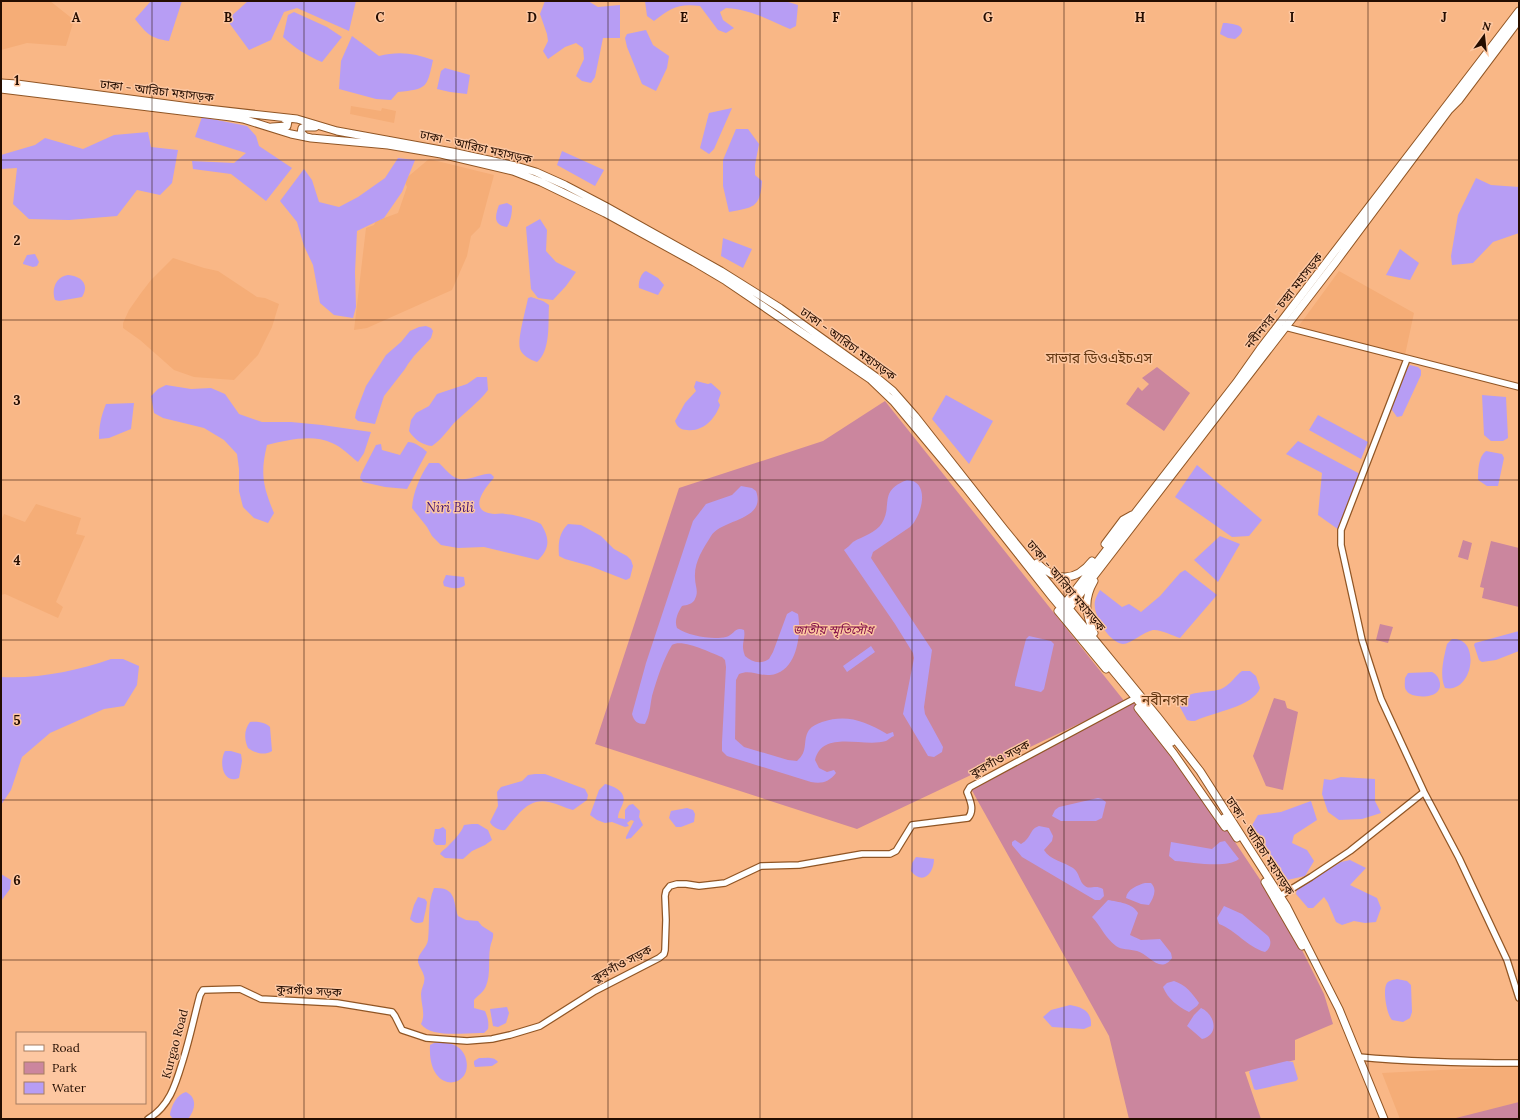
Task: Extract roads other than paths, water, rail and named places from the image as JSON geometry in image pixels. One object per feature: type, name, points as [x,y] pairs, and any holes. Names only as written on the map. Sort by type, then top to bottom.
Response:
[{"type":"highway","name":"নবীনগর - চন্দ্রা মহাসড়ক","points":[[1137,516],[1519,11]]},
{"type":"highway","name":"নবীনগর - চন্দ্রা মহাসড়ক","points":[[1067,606],[1335,263],[1449,110],[1459,100],[1519,20]]},
{"type":"highway","name":"ঢাকা - আরিচা মহাসড়ক","points":[[1,83],[306,121],[326,128],[452,152],[516,166],[536,172],[605,206],[721,271],[780,308],[876,377],[893,391],[920,422],[1200,771],[1219,803],[1234,824],[1277,898],[1287,907],[1339,1009],[1384,1119]]},
{"type":"highway","points":[[1,89],[231,117],[306,137],[388,145],[441,154],[501,168],[541,182],[605,213],[661,243],[726,281],[870,380],[894,402],[1067,606],[1197,776],[1277,898],[1324,985],[1380,1119]]},
{"type":"highway","points":[[265,127],[287,126],[288,121],[281,117]]},
{"type":"highway","points":[[306,137],[301,133],[302,128],[326,128]]},
{"type":"highway","points":[[943,460],[945,469],[951,477],[1072,629],[1132,700],[1174,754],[1231,836],[1241,844]]},
{"type":"highway","points":[[1016,542],[1048,573],[1067,577],[1076,576],[1083,572],[1090,564],[1124,520],[1137,516],[1136,529],[1094,581],[1086,601],[1086,612],[1097,641]]},
{"type":"street","points":[[1285,327],[1519,387]]},
{"type":"street","points":[[1407,359],[1341,530],[1341,544],[1362,640],[1381,699],[1424,792],[1459,858],[1507,960],[1519,998]]},
{"type":"street","name":"কুরগাঁও সড়ক","points":[[203,990],[240,990],[261,1000],[337,1003],[392,1012],[402,1030],[426,1038],[467,1042],[492,1039],[540,1026],[595,991],[664,954],[666,920],[665,896],[666,891],[670,886],[677,884],[699,886],[725,883],[761,866],[807,864],[862,854],[890,854],[896,851],[912,825],[968,818],[971,812],[971,801],[968,792],[970,787],[1132,700]]},
{"type":"street","points":[[1277,898],[1350,851],[1424,792]]},
{"type":"street","name":"Kurgao Road","points":[[148,1119],[157,1114],[172,1094],[175,1087],[189,1042],[200,995],[203,990]]},
{"type":"street","points":[[1359,1058],[1435,1062],[1519,1063]]},
{"type":"water","points":[[151,1],[182,1],[169,41],[153,37],[135,19]]},
{"type":"water","points":[[248,1],[356,1],[349,31],[297,8],[284,12],[271,40],[249,50],[227,20]]},
{"type":"water","points":[[545,1],[588,1],[598,7],[620,5],[620,38],[603,38],[595,77],[591,83],[582,81],[576,76],[584,59],[583,48],[576,43],[565,47],[548,59],[543,51],[548,41],[540,14]]},
{"type":"water","points":[[645,1],[785,1],[798,5],[796,26],[790,29],[752,13],[726,8],[720,12],[723,20],[734,28],[726,33],[718,30],[700,6],[680,6],[670,10],[654,21],[647,16]]},
{"type":"water","points":[[294,12],[327,27],[342,37],[322,62],[301,51],[283,37],[288,15]]},
{"type":"water","points":[[1223,23],[1240,26],[1242,31],[1240,35],[1235,39],[1228,38],[1220,34]]},
{"type":"water","points":[[646,30],[653,45],[669,56],[667,68],[656,91],[642,84],[627,47],[625,38],[627,34]]},
{"type":"water","points":[[352,36],[379,56],[406,54],[433,60],[427,82],[415,90],[398,92],[391,100],[376,99],[339,89],[341,61]]},
{"type":"water","points":[[445,68],[470,75],[467,94],[437,89],[441,71]]},
{"type":"water","points":[[732,108],[714,149],[709,154],[700,148],[709,113]]},
{"type":"water","points":[[202,117],[247,126],[256,136],[259,146],[292,168],[266,201],[231,174],[193,169],[192,161],[234,163],[246,153],[195,137]]},
{"type":"water","points":[[736,129],[748,129],[759,144],[755,165],[755,175],[762,181],[759,197],[754,205],[729,212],[723,186],[723,160]]},
{"type":"water","points":[[148,132],[151,147],[178,150],[172,183],[160,195],[137,190],[117,216],[69,220],[29,219],[13,204],[17,168],[1,169],[1,155],[35,145],[45,138],[83,149],[114,135]]},
{"type":"water","points":[[562,151],[604,170],[595,186],[557,165]]},
{"type":"water","points":[[398,158],[415,160],[402,192],[384,218],[357,231],[355,272],[356,307],[353,318],[334,315],[320,303],[313,265],[304,246],[297,222],[280,201],[304,169],[312,180],[319,202],[339,207],[358,197],[385,178]]},
{"type":"water","points":[[1476,178],[1491,185],[1519,187],[1519,233],[1493,242],[1473,263],[1452,265],[1451,256],[1458,215]]},
{"type":"water","points":[[507,203],[512,206],[512,212],[507,227],[502,226],[497,222],[496,216],[499,205]]},
{"type":"water","points":[[540,219],[547,230],[546,251],[556,262],[576,272],[553,300],[538,298],[531,289],[526,227]]},
{"type":"water","points":[[723,238],[752,249],[743,268],[721,256]]},
{"type":"water","points":[[1400,249],[1419,263],[1410,280],[1386,275]]},
{"type":"water","points":[[35,254],[39,262],[37,266],[33,267],[23,264],[27,255]]},
{"type":"water","points":[[646,271],[658,278],[664,285],[658,295],[639,288],[640,278]]},
{"type":"water","points":[[68,275],[77,277],[85,285],[82,297],[59,301],[55,300],[54,288],[56,284],[60,278]]},
{"type":"water","points":[[531,297],[543,301],[549,305],[547,344],[545,351],[537,362],[524,355],[519,345],[528,298]]},
{"type":"water","points":[[426,326],[431,328],[433,331],[431,338],[414,356],[384,396],[375,424],[358,421],[355,418],[356,412],[366,386],[386,355],[401,342],[410,331]]},
{"type":"water","points":[[1410,365],[1418,367],[1421,370],[1421,375],[1402,416],[1397,417],[1392,410],[1393,406],[1402,380]]},
{"type":"water","points":[[477,377],[487,377],[488,390],[438,441],[432,446],[422,443],[413,437],[409,431],[411,420],[416,413],[429,406],[437,394],[467,384]]},
{"type":"water","points":[[696,381],[708,384],[711,383],[720,391],[721,393],[718,401],[720,405],[712,420],[708,424],[693,430],[683,429],[678,426],[675,421],[685,403],[696,391],[694,387]]},
{"type":"water","points":[[166,385],[191,389],[211,388],[225,394],[239,414],[262,422],[291,422],[371,432],[364,453],[358,462],[339,447],[324,440],[308,438],[283,441],[267,445],[263,472],[267,495],[274,513],[268,523],[254,518],[243,507],[239,491],[237,454],[224,440],[204,428],[163,418],[154,413],[151,396],[158,389]]},
{"type":"water","points":[[946,395],[993,421],[969,464],[932,419]]},
{"type":"water","points":[[1482,395],[1506,397],[1508,438],[1503,441],[1491,441],[1484,435]]},
{"type":"water","points":[[134,403],[131,429],[109,438],[99,439],[99,430],[106,404]]},
{"type":"water","points":[[1318,415],[1368,442],[1361,459],[1309,430]]},
{"type":"water","points":[[1298,441],[1362,475],[1339,530],[1318,515],[1322,473],[1286,454]]},
{"type":"water","points":[[408,442],[418,445],[427,452],[407,489],[385,487],[363,482],[360,478],[361,474],[376,445],[381,444],[382,450],[400,455]]},
{"type":"water","points":[[1486,451],[1502,454],[1504,458],[1498,486],[1487,486],[1478,480],[1480,460]]},
{"type":"water","name":"Niri Bili","points":[[429,463],[439,463],[449,473],[460,479],[491,474],[494,477],[482,494],[479,505],[481,509],[495,514],[519,516],[541,524],[547,539],[547,547],[542,556],[538,560],[484,547],[458,548],[441,545],[432,536],[412,508],[418,484]]},
{"type":"water","points":[[1197,465],[1262,520],[1249,536],[1232,537],[1175,497]]},
{"type":"water","points":[[907,480],[915,482],[922,492],[921,508],[918,515],[910,527],[873,552],[871,558],[932,650],[924,707],[925,714],[943,747],[942,752],[934,757],[928,756],[903,714],[914,658],[913,653],[844,550],[853,542],[873,532],[882,523],[885,516],[889,494],[898,484]]},
{"type":"water","points":[[741,486],[752,488],[756,491],[758,501],[755,508],[749,514],[716,530],[711,536],[696,567],[696,596],[694,601],[688,605],[682,606],[677,617],[676,625],[677,628],[682,631],[708,638],[726,637],[736,630],[744,630],[743,648],[745,656],[750,660],[762,662],[769,659],[773,652],[787,614],[792,611],[798,614],[798,642],[791,661],[786,668],[779,673],[770,675],[750,672],[739,674],[736,680],[735,739],[744,747],[788,760],[797,761],[803,753],[809,730],[813,726],[822,722],[839,719],[855,720],[863,722],[887,734],[893,732],[894,736],[886,741],[877,743],[835,742],[826,745],[819,751],[815,760],[819,768],[827,772],[834,770],[836,773],[825,782],[811,782],[727,756],[722,751],[726,667],[725,660],[722,657],[697,647],[682,643],[672,645],[658,676],[647,721],[645,724],[636,722],[632,714],[646,663],[693,521],[706,504],[732,495]]},
{"type":"water","points":[[568,524],[581,525],[601,536],[614,549],[627,556],[631,560],[633,566],[630,578],[626,580],[559,556],[560,538]]},
{"type":"water","points":[[1220,536],[1240,544],[1218,582],[1194,560]]},
{"type":"water","points":[[1185,570],[1217,595],[1180,638],[1153,630],[1123,644],[1112,639],[1103,627],[1096,613],[1095,600],[1100,590],[1122,607],[1129,604],[1141,612],[1160,596],[1180,573]]},
{"type":"water","points":[[446,575],[464,577],[465,585],[458,588],[444,586],[443,582]]},
{"type":"water","points":[[1519,631],[1519,651],[1496,660],[1482,662],[1479,660],[1474,645],[1475,643]]},
{"type":"water","points":[[1029,636],[1051,641],[1054,644],[1044,689],[1041,692],[1015,686],[1026,639]]},
{"type":"water","points":[[1452,639],[1461,640],[1467,646],[1470,655],[1470,665],[1468,674],[1462,682],[1455,687],[1445,688],[1442,677],[1443,666],[1447,644]]},
{"type":"water","points":[[871,646],[875,652],[847,672],[843,666]]},
{"type":"water","points":[[111,659],[123,659],[139,666],[137,685],[124,706],[104,709],[50,733],[22,757],[11,790],[1,805],[1,677],[29,677],[57,673]]},
{"type":"water","points":[[1242,671],[1250,671],[1256,676],[1260,688],[1256,695],[1232,708],[1195,721],[1187,720],[1180,707],[1182,701],[1192,694],[1223,688]]},
{"type":"water","points":[[1432,672],[1440,681],[1440,688],[1436,693],[1429,696],[1416,696],[1408,693],[1405,686],[1405,678],[1408,673]]},
{"type":"water","points":[[250,722],[261,722],[270,727],[272,751],[269,753],[260,753],[248,748],[245,735]]},
{"type":"water","points":[[225,751],[241,754],[242,761],[239,778],[229,778],[223,771],[222,760]]},
{"type":"water","points":[[545,774],[585,789],[588,795],[587,800],[573,810],[549,802],[535,802],[524,809],[505,830],[494,827],[490,822],[498,806],[497,792],[501,787],[522,781],[528,775]]},
{"type":"water","points":[[1341,777],[1375,779],[1375,801],[1381,813],[1362,819],[1339,820],[1328,812],[1322,794],[1324,779],[1331,780]]},
{"type":"water","points":[[605,784],[619,790],[623,796],[624,799],[618,818],[625,819],[625,810],[629,805],[633,804],[640,811],[639,817],[643,825],[631,838],[626,839],[634,821],[631,820],[627,823],[629,826],[625,827],[612,822],[605,823],[590,815],[599,790]]},
{"type":"water","points":[[1098,798],[1106,802],[1102,818],[1096,821],[1061,821],[1052,816],[1055,810],[1059,807]]},
{"type":"water","points":[[1311,801],[1317,820],[1294,835],[1292,843],[1307,850],[1314,861],[1305,876],[1283,881],[1251,827],[1258,815],[1281,812]]},
{"type":"water","points":[[687,808],[693,810],[695,814],[694,822],[681,827],[676,827],[669,818],[671,811]]},
{"type":"water","points":[[478,824],[488,830],[492,840],[472,851],[463,859],[445,858],[440,854],[458,836],[464,825]]},
{"type":"water","points":[[1039,826],[1049,828],[1053,836],[1052,841],[1044,850],[1053,859],[1073,868],[1085,886],[1103,889],[1104,896],[1100,900],[1095,900],[1022,857],[1012,845],[1012,842],[1015,840],[1021,844],[1025,842],[1034,829]]},
{"type":"water","points":[[443,827],[446,830],[446,843],[445,845],[436,845],[433,841],[435,829]]},
{"type":"water","points":[[1225,841],[1239,859],[1226,864],[1208,864],[1175,861],[1169,856],[1171,842],[1212,849],[1220,842]]},
{"type":"water","points":[[916,857],[934,859],[932,869],[927,876],[920,877],[911,871],[912,863]]},
{"type":"water","points":[[1350,860],[1366,868],[1350,885],[1377,898],[1381,908],[1376,922],[1365,923],[1354,921],[1342,925],[1336,922],[1324,897],[1313,908],[1308,908],[1296,894],[1297,889],[1341,862]]},
{"type":"water","points":[[1,874],[11,880],[10,889],[1,901]]},
{"type":"water","points":[[1151,883],[1154,888],[1154,894],[1149,905],[1141,904],[1126,898],[1128,892],[1136,886]]},
{"type":"water","points":[[434,888],[441,888],[450,892],[454,900],[458,916],[466,920],[478,921],[482,926],[493,933],[489,953],[488,981],[484,990],[474,1000],[474,1008],[485,1011],[487,1016],[488,1029],[484,1033],[450,1034],[433,1032],[426,1029],[421,1024],[423,1013],[421,994],[424,978],[418,959],[428,940],[430,900]]},
{"type":"water","points":[[418,897],[425,899],[427,902],[423,922],[417,923],[410,919]]},
{"type":"water","points":[[1108,900],[1129,905],[1136,910],[1138,913],[1130,935],[1141,940],[1160,939],[1171,953],[1172,958],[1168,963],[1159,964],[1137,951],[1123,949],[1112,943],[1092,917]]},
{"type":"water","points":[[1224,906],[1242,914],[1268,936],[1270,940],[1269,949],[1265,952],[1259,950],[1231,930],[1219,924],[1217,918]]},
{"type":"water","points":[[1397,979],[1407,981],[1411,985],[1412,1012],[1410,1018],[1403,1022],[1392,1020],[1386,1004],[1385,989],[1387,983]]},
{"type":"water","points":[[1174,981],[1188,990],[1199,1003],[1189,1012],[1173,1002],[1163,987],[1167,983]]},
{"type":"water","points":[[1070,1005],[1078,1007],[1088,1013],[1091,1026],[1084,1029],[1052,1027],[1043,1017],[1051,1010]]},
{"type":"water","points":[[507,1007],[509,1013],[506,1023],[498,1027],[493,1026],[490,1009]]},
{"type":"water","points":[[1201,1008],[1210,1015],[1214,1024],[1208,1037],[1202,1039],[1187,1026],[1194,1015]]},
{"type":"water","points":[[446,1042],[455,1045],[465,1056],[467,1067],[464,1075],[458,1081],[451,1082],[443,1080],[436,1074],[431,1062],[430,1045],[434,1043]]},
{"type":"water","points":[[479,1058],[492,1058],[498,1062],[492,1066],[475,1067],[474,1061]]},
{"type":"water","points":[[1287,1061],[1293,1062],[1298,1079],[1296,1081],[1256,1090],[1254,1089],[1249,1072],[1251,1070]]},
{"type":"water","points":[[186,1092],[194,1101],[194,1108],[188,1119],[173,1119],[170,1115],[173,1104],[180,1095]]},
{"type":"district","name":"সাভার ডিওএইচএস","points":[[1099,358]]},
{"type":"district","name":"নবীনগর","points":[[1165,700]]},
{"type":"park label","name":"জাতীয় স্মৃতিসৌধ","points":[[833,630]]}]
